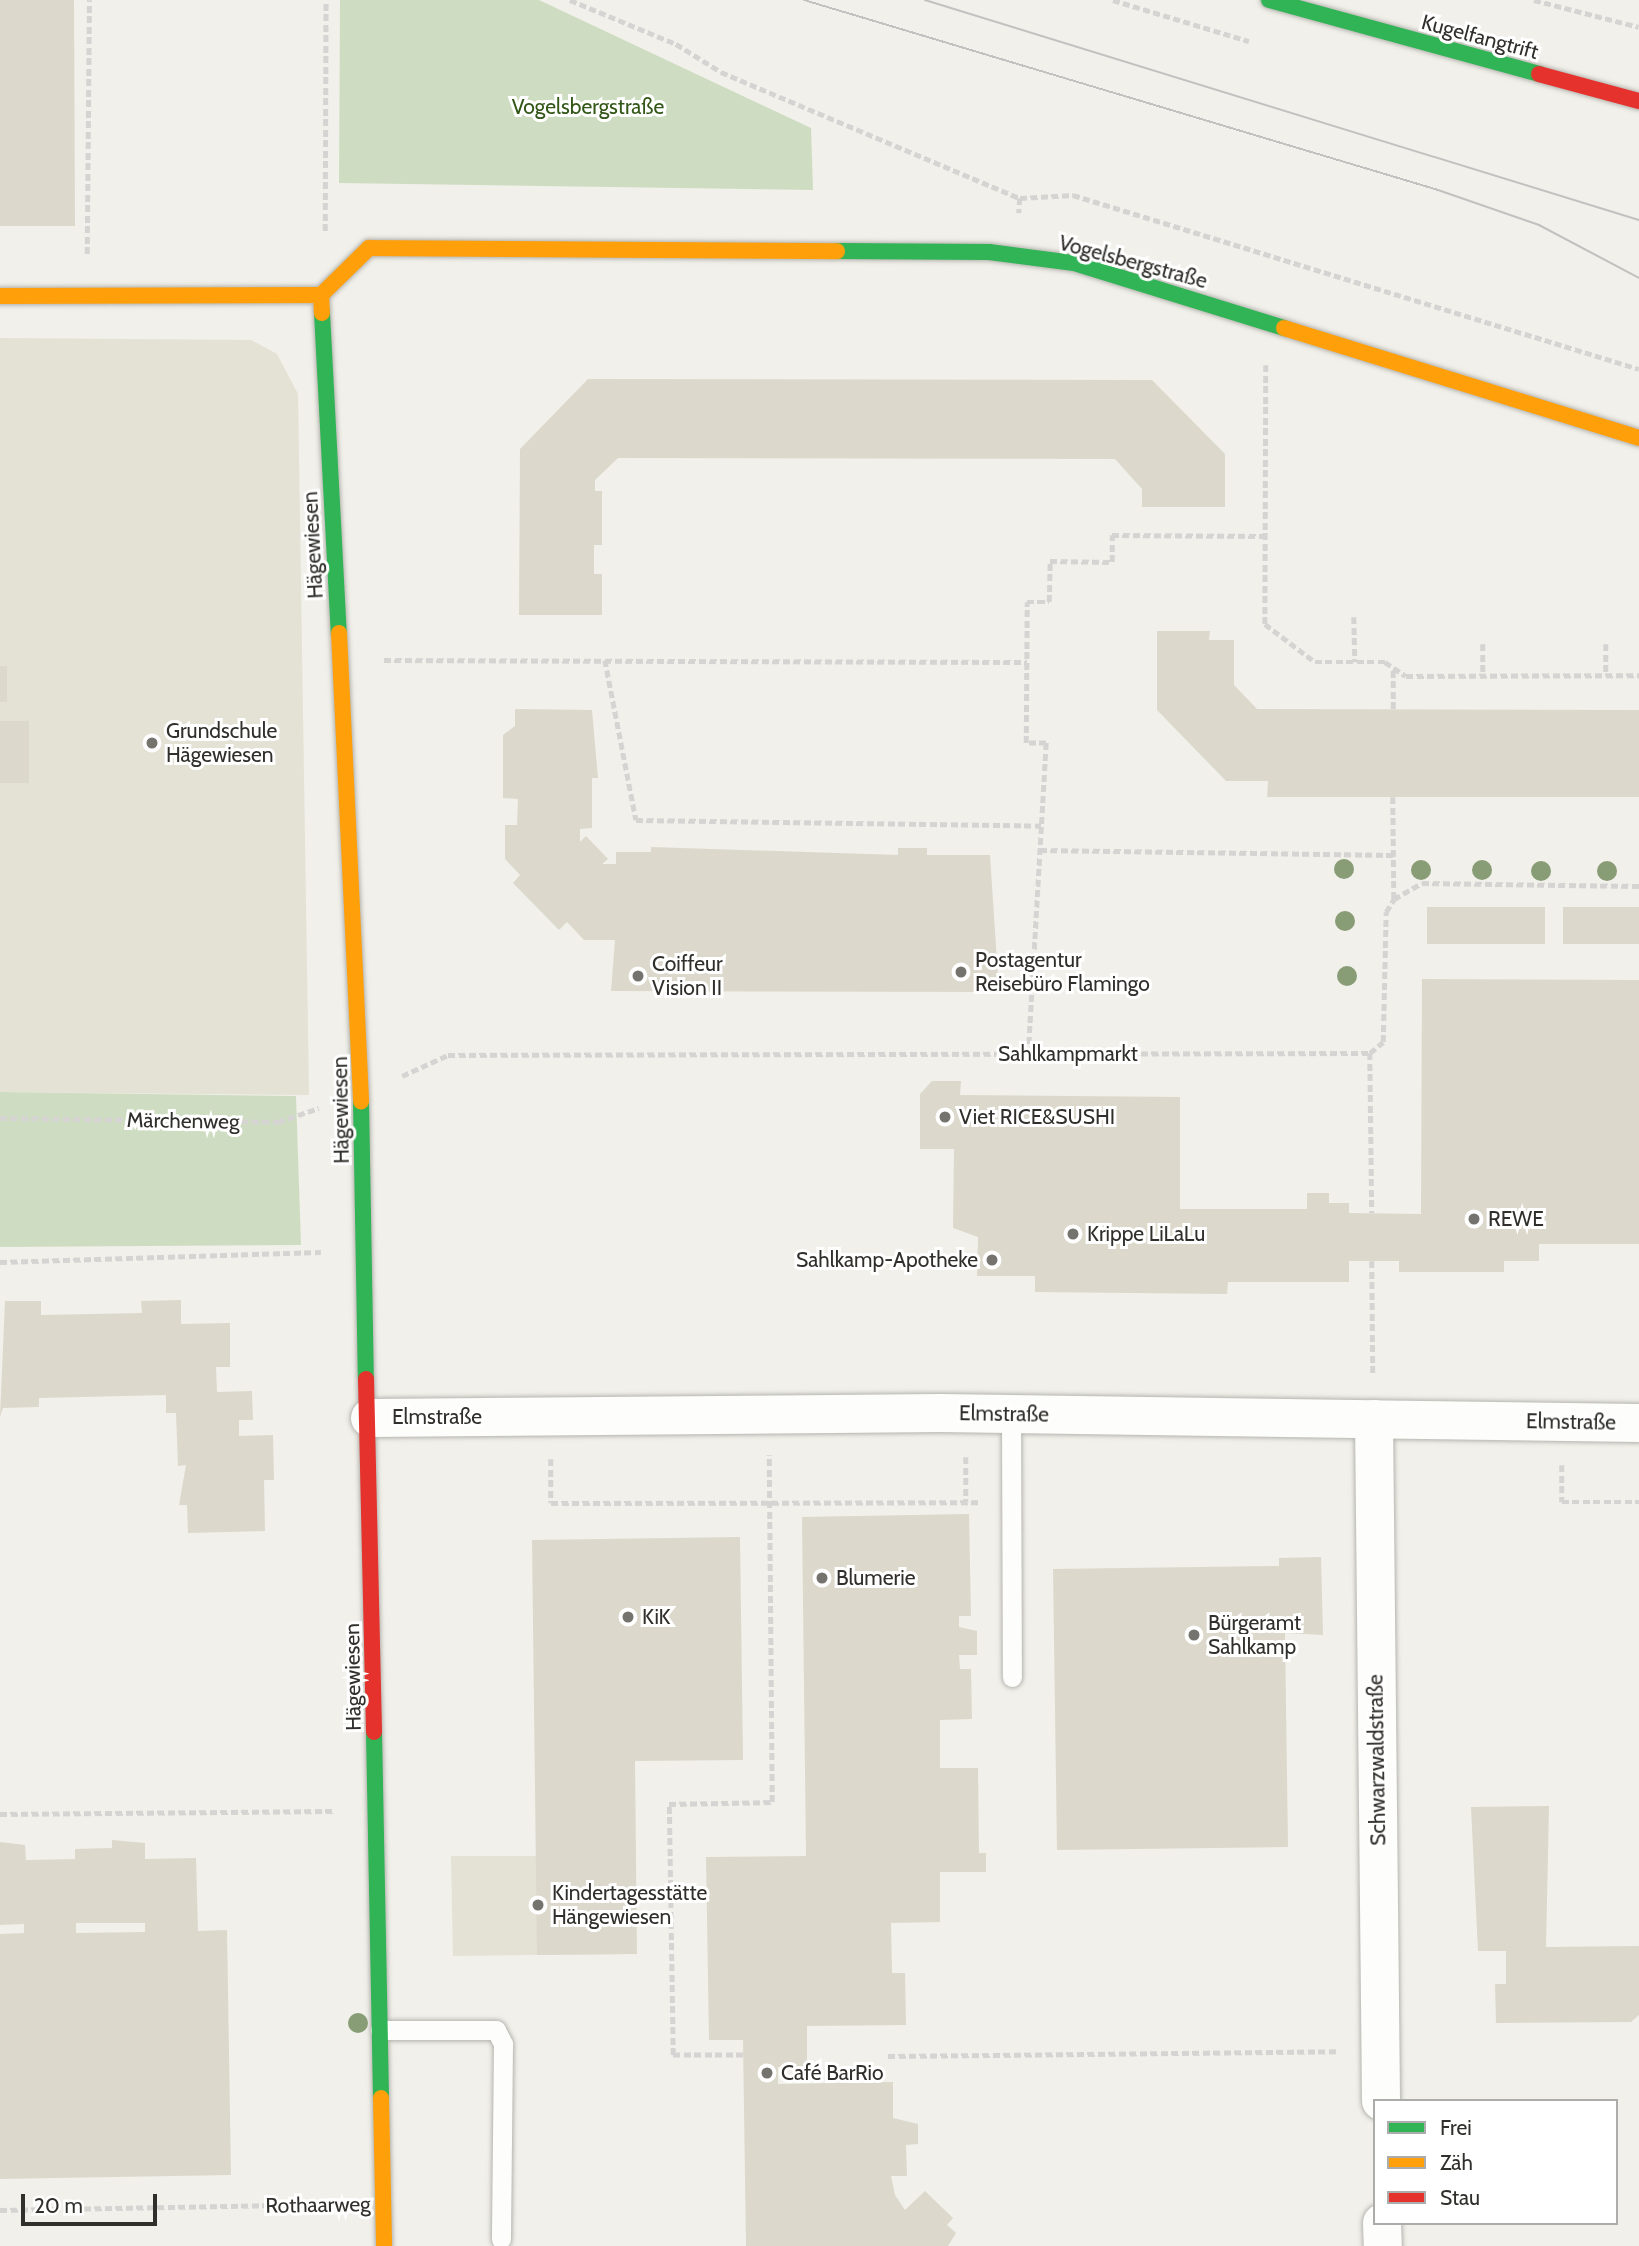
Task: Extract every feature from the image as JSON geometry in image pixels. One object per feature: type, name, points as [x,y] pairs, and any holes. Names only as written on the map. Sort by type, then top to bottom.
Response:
[{"type":"street","name":"Kugelfangtrift","points":[[1269,0],[1639,101]]},
{"type":"street","name":"Vogelsbergstraße","points":[[321,295],[369,248],[1017,256],[1074,263],[1639,438]]},
{"type":"street","points":[[0,296],[321,295]]},
{"type":"street","name":"Hägewiesen","points":[[321,295],[362,1094],[384,2246]]},
{"type":"street","name":"Elmstraße","points":[[370,1418],[1011,1414],[1639,1423]]},
{"type":"street","name":"Schwarzwaldstraße","points":[[1374,1419],[1381,2099]]},
{"type":"street","points":[[1382,2225],[1383,2246]]},
{"type":"lane","points":[[1011,1414],[1012,1677]]},
{"type":"lane","points":[[380,2030],[496,2030],[503,2044],[501,2239]]},
{"type":"path","points":[[86,296],[89,0]]},
{"type":"path","points":[[321,295],[326,0]]},
{"type":"path","points":[[570,0],[676,44],[721,72],[1020,198],[1073,195],[1639,369]]},
{"type":"path","points":[[1534,0],[1639,27]]},
{"type":"path","points":[[1017,256],[1020,198]]},
{"type":"path","points":[[1266,322],[1265,624],[1315,662],[1355,662],[1393,667],[1406,676],[1639,675]]},
{"type":"path","points":[[1028,1054],[1046,743],[1027,743],[1027,602],[1049,602],[1050,561],[1112,562],[1112,535],[1266,536]]},
{"type":"path","points":[[1354,617],[1355,662]]},
{"type":"path","points":[[1483,644],[1483,675]]},
{"type":"path","points":[[1606,644],[1606,675]]},
{"type":"path","points":[[340,660],[1027,662]]},
{"type":"path","points":[[605,660],[636,820],[1041,826]]},
{"type":"path","points":[[1393,667],[1393,709]]},
{"type":"path","points":[[1393,797],[1394,900]]},
{"type":"path","points":[[1040,850],[1393,855]]},
{"type":"path","points":[[1372,1213],[1370,1053],[1383,1042],[1386,912],[1394,900],[1422,883],[1639,886]]},
{"type":"path","name":"Sahlkampmarkt","points":[[362,1094],[448,1055],[1370,1053]]},
{"type":"path","name":"Märchenweg","points":[[0,1118],[278,1122],[362,1094]]},
{"type":"path","points":[[0,1262],[365,1250]]},
{"type":"path","points":[[1372,1261],[1374,1419]]},
{"type":"path","points":[[551,1416],[551,1503],[980,1502],[981,1515]]},
{"type":"path","points":[[1563,1422],[1562,1502],[1639,1502]]},
{"type":"path","points":[[743,2055],[673,2055],[668,1804],[772,1802],[770,1504]]},
{"type":"path","points":[[0,1814],[376,1811]]},
{"type":"path","points":[[888,2056],[1381,2050]]},
{"type":"path","name":"Rothaarweg","points":[[0,2210],[384,2204]]},
{"type":"shaded area","name":"Grundschule Hägewiesen","points":[[0,338],[251,340],[277,354],[298,394],[309,1095],[0,1092]]},
{"type":"shaded area","name":"Kindertagesstätte Hängewiesen","points":[[451,1856],[536,1856],[624,1954],[453,1956]]},
{"type":"green space","name":"Vogelsbergstraße","points":[[340,0],[539,0],[811,128],[813,190],[339,183]]},
{"type":"green space","points":[[0,1092],[296,1096],[301,1245],[0,1247]]},
{"type":"building","points":[[0,0],[74,0],[75,226],[0,226]]},
{"type":"building","points":[[588,379],[1152,380],[1225,454],[1225,507],[1142,507],[1142,489],[1115,459],[618,458],[595,480],[595,491],[602,491],[602,545],[594,545],[594,574],[602,574],[602,615],[519,615],[520,449]]},
{"type":"building","points":[[1157,631],[1210,631],[1209,640],[1234,640],[1234,685],[1257,709],[1639,710],[1639,797],[1267,797],[1268,781],[1226,781],[1157,710]]},
{"type":"building","points":[[0,666],[7,666],[7,702],[0,702]]},
{"type":"building","points":[[515,709],[592,710],[598,778],[592,778],[592,828],[580,829],[580,842],[586,836],[608,859],[602,864],[616,864],[616,852],[651,852],[651,847],[898,855],[898,848],[927,848],[927,855],[990,855],[999,992],[611,991],[615,940],[584,940],[567,922],[559,930],[513,883],[520,875],[505,859],[505,825],[517,825],[518,799],[503,798],[503,735],[515,726]]},
{"type":"building","points":[[0,721],[29,721],[29,783],[0,783]]},
{"type":"building","points":[[1427,907],[1545,907],[1545,944],[1427,944]]},
{"type":"building","points":[[1563,907],[1639,907],[1639,944],[1563,944]]},
{"type":"building","points":[[1422,979],[1639,980],[1639,1244],[1539,1244],[1539,1261],[1504,1261],[1504,1272],[1399,1272],[1399,1261],[1349,1261],[1349,1282],[1228,1282],[1227,1294],[1035,1292],[1035,1276],[977,1276],[978,1237],[953,1228],[954,1149],[920,1149],[920,1094],[932,1081],[961,1081],[960,1095],[1180,1097],[1180,1209],[1307,1209],[1307,1193],[1329,1193],[1329,1203],[1349,1203],[1349,1213],[1421,1214]]},
{"type":"building","points":[[181,1300],[181,1324],[230,1323],[230,1367],[216,1367],[217,1392],[252,1391],[253,1420],[239,1420],[239,1436],[273,1435],[274,1480],[264,1480],[265,1531],[188,1533],[187,1505],[179,1505],[186,1465],[178,1466],[176,1413],[166,1413],[166,1395],[39,1398],[39,1407],[3,1408],[0,1417],[5,1301],[41,1301],[41,1315],[142,1313],[141,1301]]},
{"type":"building","points":[[969,1514],[971,1616],[959,1616],[959,1627],[977,1631],[977,1655],[959,1655],[960,1669],[971,1669],[972,1719],[940,1720],[940,1768],[978,1768],[979,1853],[986,1853],[986,1872],[940,1872],[940,1922],[891,1923],[892,1973],[905,1973],[906,2025],[807,2026],[807,2067],[778,2067],[778,2084],[893,2082],[893,2118],[918,2124],[918,2144],[906,2145],[907,2176],[891,2176],[895,2195],[905,2210],[925,2191],[953,2218],[947,2225],[956,2233],[948,2246],[746,2246],[743,2040],[709,2040],[706,1857],[806,1856],[802,1517]]},
{"type":"building","points":[[740,1537],[743,1760],[635,1761],[637,1954],[537,1955],[532,1540]]},
{"type":"building","points":[[1321,1557],[1323,1635],[1285,1633],[1288,1847],[1057,1850],[1053,1569],[1279,1566],[1279,1558]]},
{"type":"building","points":[[1549,1806],[1546,1947],[1639,1946],[1639,2015],[1631,2022],[1496,2023],[1495,1984],[1506,1984],[1506,1951],[1478,1951],[1471,1807]]},
{"type":"building","points":[[112,1840],[145,1843],[145,1859],[196,1858],[198,1931],[227,1930],[231,2175],[0,2179],[0,1934],[24,1933],[24,1924],[0,1925],[0,1842],[25,1845],[26,1860],[75,1859],[75,1849],[112,1848]],"holes":[[[76,1923],[145,1923],[145,1932],[76,1933]]]},
{"type":"tram line","points":[[804,0],[1438,190],[1539,225],[1639,278]]},
{"type":"tram line","points":[[925,0],[1639,220]]},
{"type":"traffic: fast","points":[[1269,0],[1539,74]]},
{"type":"traffic: fast","points":[[837,251],[989,252],[1074,263],[1284,328]]},
{"type":"traffic: fast","points":[[322,313],[339,633]]},
{"type":"traffic: fast","points":[[361,1101],[366,1379]]},
{"type":"traffic: fast","points":[[374,1732],[381,2098]]},
{"type":"traffic: slow","points":[[321,295],[369,248],[837,251]]},
{"type":"traffic: slow","points":[[0,296],[321,295],[322,313]]},
{"type":"traffic: slow","points":[[1284,328],[1639,438]]},
{"type":"traffic: slow","points":[[339,633],[361,1101]]},
{"type":"traffic: slow","points":[[381,2098],[384,2246]]},
{"type":"traffic: jam","points":[[1539,74],[1639,101]]},
{"type":"traffic: jam","points":[[366,1379],[374,1732]]},
{"type":"place","name":"Grundschule Hägewiesen","points":[[152,743]]},
{"type":"place","name":"Postagentur Reisebüro Flamingo","points":[[961,972]]},
{"type":"place","name":"Coiffeur Vision II","points":[[638,976]]},
{"type":"place","name":"Viet RICE&SUSHI","points":[[945,1117]]},
{"type":"place","name":"REWE","points":[[1474,1219]]},
{"type":"place","name":"Krippe LiLaLu","points":[[1073,1234]]},
{"type":"place","name":"Sahlkamp-Apotheke","points":[[992,1260]]},
{"type":"place","name":"Blumerie","points":[[822,1578]]},
{"type":"place","name":"KiK","points":[[628,1617]]},
{"type":"place","name":"Bürgeramt Sahlkamp","points":[[1194,1635]]},
{"type":"place","name":"Kindertagesstätte Hängewiesen","points":[[538,1905]]},
{"type":"place","name":"Café BarRio","points":[[767,2073]]}]
